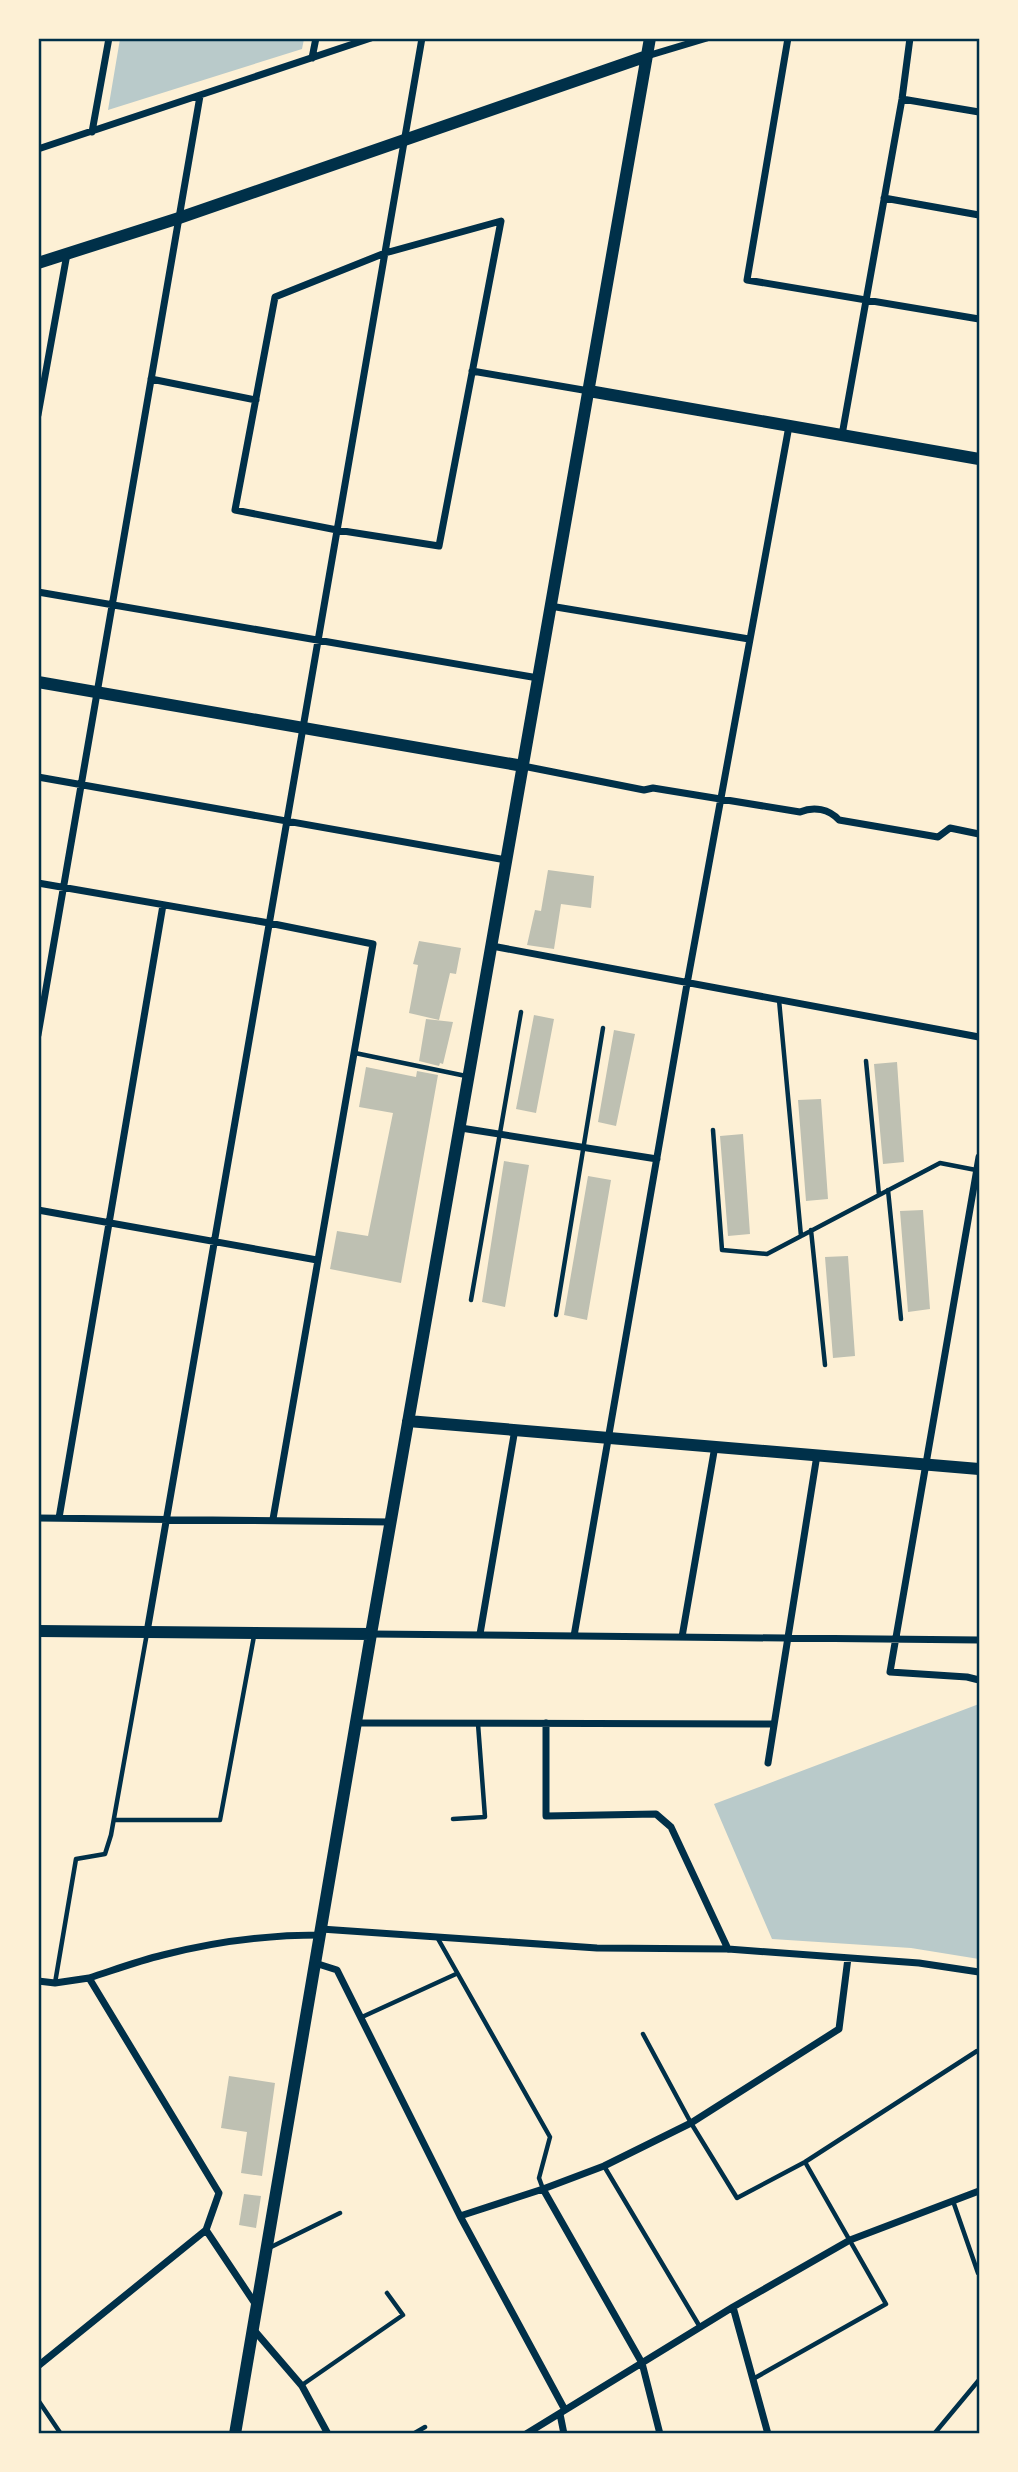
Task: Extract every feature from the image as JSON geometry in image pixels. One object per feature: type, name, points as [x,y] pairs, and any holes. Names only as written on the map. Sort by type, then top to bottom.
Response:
[{"type":"street","points":[[92,132],[108,38]]},
{"type":"street","points":[[312,58],[316,38]]},
{"type":"street","points":[[38,149],[371,38]]},
{"type":"street","points":[[147,1632],[422,38]]},
{"type":"street","points":[[235,2434],[371,1634],[650,38]]},
{"type":"street","points":[[38,263],[179,218],[647,56],[707,38]]},
{"type":"street","points":[[789,38],[747,280],[979,319]]},
{"type":"street","points":[[842,435],[911,38]]},
{"type":"street","points":[[38,1035],[200,96]]},
{"type":"street","points":[[902,99],[979,112]]},
{"type":"street","points":[[884,198],[979,215]]},
{"type":"street","points":[[501,221],[439,545],[337,530],[235,510],[275,297],[385,253],[501,221]]},
{"type":"street","points":[[38,415],[67,254]]},
{"type":"street","points":[[472,372],[979,459]]},
{"type":"street","points":[[152,379],[256,400]]},
{"type":"street","points":[[574,1636],[687,984],[789,426]]},
{"type":"street","points":[[38,592],[538,678]]},
{"type":"street","points":[[550,606],[749,639]]},
{"type":"street","points":[[38,682],[523,766],[643,790],[653,788],[800,812],[810,808],[832,813],[839,820],[938,837],[950,828],[979,834]]},
{"type":"street","points":[[38,777],[506,860]]},
{"type":"street","points":[[38,883],[373,944],[273,1519]]},
{"type":"street","points":[[59,1518],[163,905]]},
{"type":"street","points":[[492,946],[979,1037]]},
{"type":"street","points":[[461,1128],[657,1159]]},
{"type":"street","points":[[979,1157],[890,1672],[979,1680]]},
{"type":"street","points":[[38,1210],[317,1260]]},
{"type":"street","points":[[408,1421],[979,1469]]},
{"type":"street","points":[[480,1634],[514,1429]]},
{"type":"street","points":[[682,1637],[715,1446]]},
{"type":"street","points":[[768,1763],[817,1455]]},
{"type":"street","points":[[38,1518],[392,1522]]},
{"type":"street","points":[[38,1631],[979,1640]]},
{"type":"street","points":[[356,1723],[774,1724]]},
{"type":"street","points":[[546,1723],[546,1816],[656,1814],[671,1827],[728,1949]]},
{"type":"street","points":[[38,1981],[55,1983],[89,1978],[189,1949],[321,1932],[436,1936],[597,1948],[728,1949],[919,1964],[979,1972]]},
{"type":"street","points":[[460,2216],[604,2166],[691,2123],[839,2029],[848,1958]]},
{"type":"street","points":[[315,1963],[337,1970],[562,2412],[564,2434]]},
{"type":"street","points":[[38,2366],[206,2230],[219,2193],[89,1978]]},
{"type":"street","points":[[543,2189],[642,2363],[660,2434]]},
{"type":"street","points":[[526,2434],[701,2327],[850,2241],[979,2191]]},
{"type":"street","points":[[206,2230],[257,2306]]},
{"type":"street","points":[[733,2308],[768,2434]]},
{"type":"street","points":[[253,2329],[302,2386],[328,2434]]},
{"type":"lane","points":[[779,1000],[801,1236]]},
{"type":"lane","points":[[471,1300],[522,1012]]},
{"type":"lane","points":[[556,1315],[603,1028]]},
{"type":"lane","points":[[354,1053],[470,1077]]},
{"type":"lane","points":[[866,1062],[879,1195]]},
{"type":"lane","points":[[713,1130],[722,1250],[767,1254],[940,1163],[977,1170]]},
{"type":"lane","points":[[888,1190],[901,1319]]},
{"type":"lane","points":[[811,1230],[825,1365]]},
{"type":"lane","points":[[55,1983],[76,1859],[106,1854],[115,1820],[147,1632]]},
{"type":"lane","points":[[115,1820],[220,1820],[255,1633]]},
{"type":"lane","points":[[453,1819],[485,1816],[478,1723]]},
{"type":"lane","points":[[436,1936],[550,2137],[538,2178],[543,2189]]},
{"type":"lane","points":[[361,2018],[456,1974]]},
{"type":"lane","points":[[643,2034],[691,2123],[737,2199],[806,2162],[977,2051]]},
{"type":"lane","points":[[753,2380],[886,2304],[806,2162]]},
{"type":"lane","points":[[604,2166],[701,2327]]},
{"type":"lane","points":[[953,2201],[978,2273]]},
{"type":"lane","points":[[268,2249],[340,2213]]},
{"type":"lane","points":[[302,2386],[402,2315],[387,2293]]},
{"type":"lane","points":[[934,2434],[979,2380]]},
{"type":"lane","points":[[38,2400],[61,2434]]},
{"type":"lane","points":[[414,2434],[425,2427]]},
{"type":"shaded area","points":[[120,38],[304,39],[302,49],[108,110]]},
{"type":"shaded area","points":[[979,1704],[979,1959],[911,1948],[772,1939],[714,1804]]},
{"type":"building","points":[[548,870],[594,876],[591,908],[561,904],[554,949],[527,945],[535,910],[541,911]]},
{"type":"building","points":[[419,941],[461,948],[456,974],[450,973],[439,1020],[409,1013],[418,965],[413,964]]},
{"type":"building","points":[[534,1015],[554,1019],[536,1113],[516,1109]]},
{"type":"building","points":[[426,1019],[453,1022],[443,1064],[440,1063],[439,1066],[419,1061]]},
{"type":"building","points":[[614,1030],[635,1034],[616,1126],[598,1122]]},
{"type":"building","points":[[897,1062],[904,1162],[883,1164],[874,1064]]},
{"type":"building","points":[[366,1067],[416,1077],[417,1071],[438,1075],[401,1283],[330,1269],[337,1231],[368,1236],[393,1113],[359,1107]]},
{"type":"building","points":[[821,1099],[828,1199],[806,1201],[798,1100]]},
{"type":"building","points":[[743,1134],[750,1234],[728,1236],[720,1136]]},
{"type":"building","points":[[504,1161],[529,1165],[505,1307],[482,1302]]},
{"type":"building","points":[[588,1176],[611,1180],[587,1320],[564,1315]]},
{"type":"building","points":[[923,1210],[930,1309],[908,1312],[900,1211]]},
{"type":"building","points":[[848,1256],[855,1356],[833,1358],[825,1257]]},
{"type":"building","points":[[229,2076],[275,2083],[262,2176],[241,2173],[247,2132],[221,2128]]},
{"type":"building","points":[[244,2194],[261,2196],[256,2228],[239,2225]]}]
